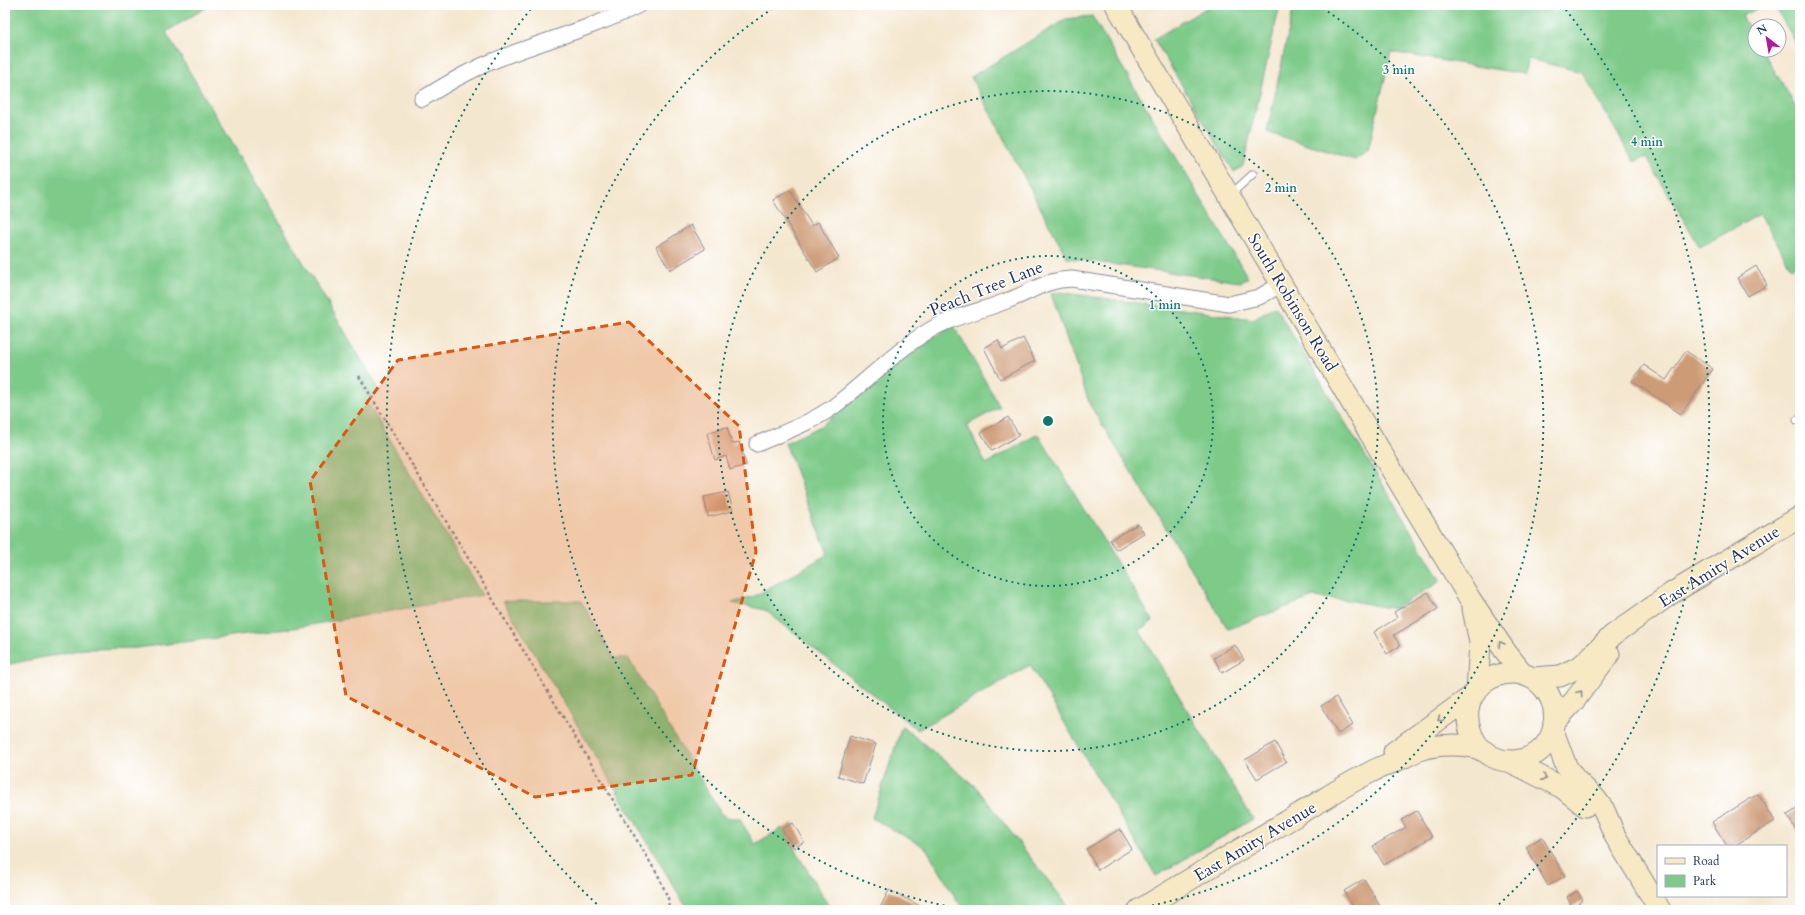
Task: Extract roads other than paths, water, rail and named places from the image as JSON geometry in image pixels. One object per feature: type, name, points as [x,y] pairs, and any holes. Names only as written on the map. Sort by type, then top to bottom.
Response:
[{"type":"street","points":[[422,99],[466,74],[493,61],[581,30],[639,5]]},
{"type":"street","name":"South Robinson Road","points":[[1116,5],[1470,599],[1504,651],[1528,677]]},
{"type":"street","name":"Peach Tree Lane","points":[[757,444],[806,424],[832,407],[906,347],[935,327],[948,320],[1010,300],[1043,283],[1072,279],[1228,304],[1259,297],[1282,284]]},
{"type":"street","name":"East Amity Avenue","points":[[1528,677],[1560,676],[1581,666],[1612,635],[1639,618],[1672,593],[1800,517]]},
{"type":"street","name":"South Robinson Road","points":[[1470,599],[1480,642],[1474,694]]},
{"type":"street","name":"East Amity Avenue","points":[[1554,727],[1600,666],[1639,618]]},
{"type":"street","points":[[1509,761],[1524,759],[1538,752],[1548,741],[1554,727],[1555,712],[1552,699],[1544,687],[1528,677],[1506,673],[1492,677],[1480,685],[1474,694],[1468,710],[1467,724],[1472,738],[1482,750],[1494,758],[1509,761],[1563,788],[1579,799],[1615,836]]},
{"type":"street","name":"East Amity Avenue","points":[[1371,772],[1394,751],[1474,694]]},
{"type":"street","points":[[1554,727],[1566,766],[1575,779],[1595,798],[1604,810],[1615,836],[1660,910]]},
{"type":"street","name":"East Amity Avenue","points":[[1140,910],[1371,772],[1419,750],[1435,746],[1454,745],[1482,750]]},
{"type":"lane","points":[[1229,195],[1253,174]]}]
